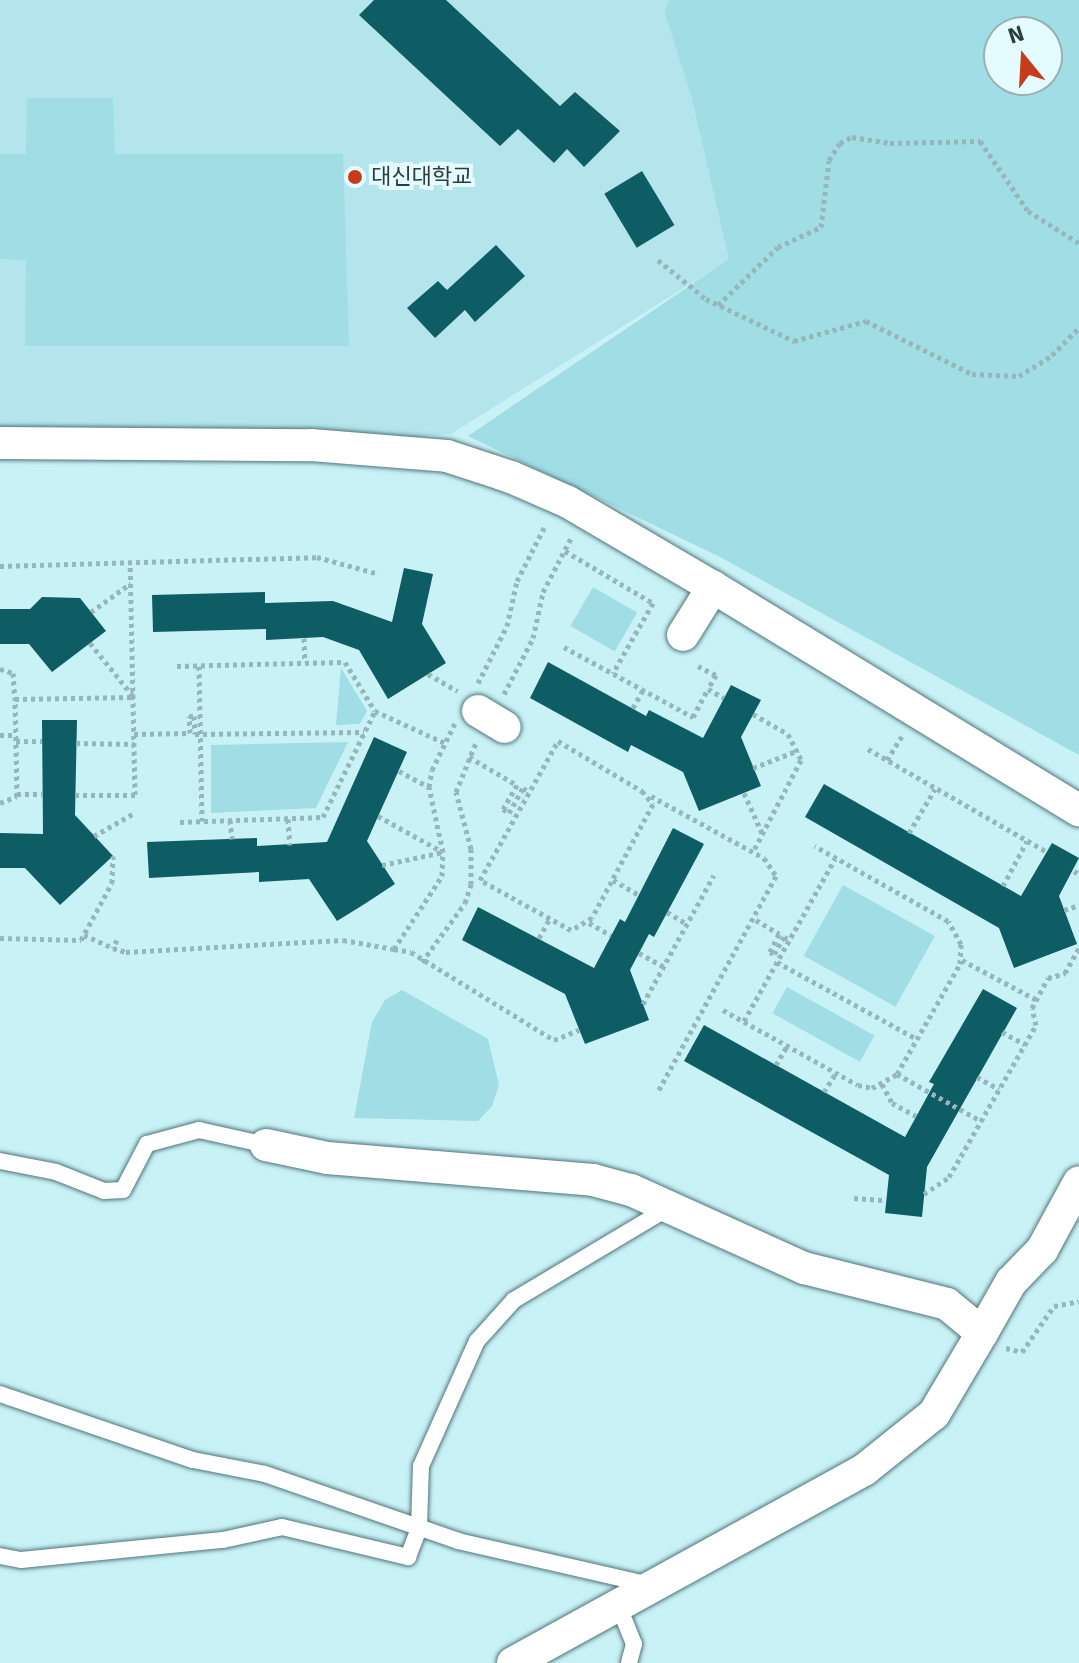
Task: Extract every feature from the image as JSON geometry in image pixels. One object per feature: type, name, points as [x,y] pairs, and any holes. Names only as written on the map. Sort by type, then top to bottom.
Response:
[{"type":"street","points":[[0,443],[311,445],[447,456],[568,502],[1079,810]]},
{"type":"street","points":[[683,635],[713,587]]},
{"type":"street","points":[[266,1145],[338,1159],[593,1180],[670,1207],[804,1268],[947,1304],[980,1337]]},
{"type":"street","points":[[513,1663],[864,1470],[934,1414],[1011,1282],[1042,1250],[1079,1182]]},
{"type":"lane","points":[[0,1161],[114,1191],[123,1190],[147,1144],[199,1130],[266,1145]]},
{"type":"lane","points":[[0,1556],[21,1560],[223,1540],[282,1527],[408,1557],[419,1528],[421,1466],[477,1341],[514,1300],[670,1207]]},
{"type":"lane","points":[[0,1394],[193,1460],[265,1474],[419,1528],[656,1587]]},
{"type":"lane","points":[[619,1607],[634,1644],[629,1663]]},
{"type":"path","points":[[718,305],[778,247],[821,227],[829,160],[840,143],[852,137],[890,143],[980,141],[1028,211],[1079,243]]},
{"type":"path","points":[[658,260],[718,305],[794,341],[866,321],[956,370],[993,377],[1034,368],[1079,328]]},
{"type":"path","points":[[428,674],[470,697],[507,626],[517,581],[545,526]]},
{"type":"path","points":[[565,551],[653,603],[613,673]]},
{"type":"path","points":[[0,566],[323,558],[379,574]]},
{"type":"path","points":[[75,795],[135,795],[130,563]]},
{"type":"path","points":[[91,612],[131,583]]},
{"type":"path","points":[[304,638],[305,662]]},
{"type":"path","points":[[90,643],[133,697]]},
{"type":"path","points":[[564,647],[693,717],[716,675],[698,666]]},
{"type":"path","points":[[177,666],[348,663],[375,711],[445,743]]},
{"type":"path","points":[[199,666],[202,821]]},
{"type":"path","points":[[0,669],[13,673],[17,794],[11,802],[0,803]]},
{"type":"path","points":[[708,689],[724,698]]},
{"type":"path","points":[[633,708],[643,690]]},
{"type":"path","points":[[15,699],[133,697]]},
{"type":"path","points":[[180,822],[288,819],[325,814],[375,711]]},
{"type":"path","points":[[753,714],[788,734],[799,750],[798,770],[753,852]]},
{"type":"path","points":[[134,734],[190,733],[189,716],[194,716],[195,734],[364,732]]},
{"type":"path","points":[[394,949],[438,886],[443,852],[429,787],[445,743],[480,719]]},
{"type":"path","points":[[887,760],[907,727]]},
{"type":"path","points":[[0,735],[42,741]]},
{"type":"path","points":[[647,794],[653,804],[650,815],[589,923],[571,930],[480,880],[558,741],[753,852],[772,866],[776,876],[756,920],[659,1090]]},
{"type":"path","points":[[76,743],[134,744]]},
{"type":"path","points":[[357,749],[366,754]]},
{"type":"path","points":[[868,749],[1047,852]]},
{"type":"path","points":[[753,768],[799,750]]},
{"type":"path","points":[[469,757],[517,785],[503,809],[509,813],[523,788],[529,792]]},
{"type":"path","points":[[399,771],[429,787]]},
{"type":"path","points":[[909,833],[936,788]]},
{"type":"path","points":[[744,793],[763,835]]},
{"type":"path","points":[[17,794],[42,794]]},
{"type":"path","points":[[94,836],[136,812]]},
{"type":"path","points":[[378,816],[443,852]]},
{"type":"path","points":[[288,819],[290,845]]},
{"type":"path","points":[[230,820],[232,839]]},
{"type":"path","points":[[1003,886],[1027,841]]},
{"type":"path","points":[[723,1010],[862,1087],[882,1084],[897,1074],[962,960],[960,938],[948,921],[815,846]]},
{"type":"path","points":[[382,865],[443,852]]},
{"type":"path","points":[[0,938],[67,944],[84,935],[112,883],[113,856]]},
{"type":"path","points":[[744,1021],[835,859]]},
{"type":"path","points":[[643,1004],[714,875]]},
{"type":"path","points":[[613,880],[639,895]]},
{"type":"path","points":[[1064,910],[1079,905]]},
{"type":"path","points":[[667,912],[687,924]]},
{"type":"path","points":[[539,938],[549,920]]},
{"type":"path","points":[[756,920],[779,934],[770,952],[774,954],[784,937],[790,940]]},
{"type":"path","points":[[589,923],[611,935]]},
{"type":"path","points":[[84,935],[113,948],[343,940],[411,952],[554,1040],[579,1030]]},
{"type":"path","points":[[113,948],[117,940]]},
{"type":"path","points":[[924,1194],[949,1177],[1036,1025],[1032,1008],[1048,978],[1065,973],[1079,948]]},
{"type":"path","points":[[639,953],[664,967]]},
{"type":"path","points":[[962,960],[1037,1000]]},
{"type":"path","points":[[777,962],[917,1039]]},
{"type":"path","points":[[1002,1032],[1025,1044]]},
{"type":"path","points":[[776,1065],[787,1046]]},
{"type":"path","points":[[824,1092],[836,1073]]},
{"type":"path","points":[[897,1074],[981,1121]]},
{"type":"path","points":[[977,1077],[999,1089]]},
{"type":"path","points":[[882,1084],[892,1103],[916,1116]]},
{"type":"path","points":[[854,1198],[886,1200]]},
{"type":"path","points":[[980,1337],[1022,1352],[1054,1306],[1079,1301]]},
{"type":"shaded area","name":"대신대학교","points":[[0,0],[669,0],[664,11],[690,91],[730,259],[451,434],[311,445],[0,443]]},
{"type":"shaded area","points":[[669,0],[1079,0],[1079,755],[720,557],[468,436],[729,259],[691,95],[664,11]]},
{"type":"shaded area","points":[[27,98],[113,98],[115,154],[343,154],[349,346],[25,346],[26,260],[0,259],[0,154],[26,154]]},
{"type":"shaded area","points":[[593,587],[637,612],[615,651],[570,626]]},
{"type":"shaded area","points":[[341,668],[367,711],[360,724],[336,725]]},
{"type":"shaded area","points":[[348,742],[316,808],[211,813],[211,745]]},
{"type":"shaded area","points":[[843,885],[935,936],[896,1007],[804,956]]},
{"type":"shaded area","points":[[787,987],[874,1035],[860,1062],[772,1013]]},
{"type":"shaded area","points":[[402,990],[488,1039],[499,1085],[492,1106],[478,1121],[354,1118],[372,1022],[385,1000]]},
{"type":"building","points":[[374,0],[446,0],[560,106],[575,92],[620,131],[584,167],[567,149],[554,163],[518,129],[500,146],[359,15]]},
{"type":"building","points":[[642,171],[674,225],[637,248],[604,194]]},
{"type":"building","points":[[496,245],[525,276],[475,322],[465,310],[435,338],[407,308],[438,281],[447,290]]},
{"type":"building","points":[[404,568],[433,574],[422,624],[446,663],[388,699],[359,650],[323,637],[266,640],[266,629],[153,632],[152,595],[265,592],[265,603],[333,601],[392,622]]},
{"type":"building","points":[[42,597],[80,598],[106,631],[52,672],[29,644],[0,644],[0,609],[30,609]]},
{"type":"building","points":[[548,662],[646,716],[649,710],[703,738],[731,685],[761,700],[741,737],[761,786],[699,811],[683,772],[631,745],[628,752],[530,698]]},
{"type":"building","points":[[42,720],[77,720],[75,815],[113,856],[60,905],[25,868],[0,868],[0,833],[43,834]]},
{"type":"building","points":[[374,737],[407,752],[367,841],[395,884],[363,905],[337,921],[309,879],[259,882],[259,872],[149,878],[147,842],[257,838],[257,846],[327,842]]},
{"type":"building","points":[[824,784],[1021,896],[1052,843],[1079,858],[1059,896],[1077,944],[1014,968],[999,928],[805,817]]},
{"type":"building","points":[[673,828],[704,844],[654,937],[649,934],[630,970],[649,1020],[585,1044],[565,994],[462,940],[478,907],[594,968],[620,919],[625,922]]},
{"type":"building","points":[[983,989],[1017,1008],[927,1167],[922,1217],[885,1213],[889,1175],[684,1061],[704,1025],[905,1137],[934,1084],[929,1082]]},
{"type":"place","name":"대신대학교","points":[[355,177]]}]
